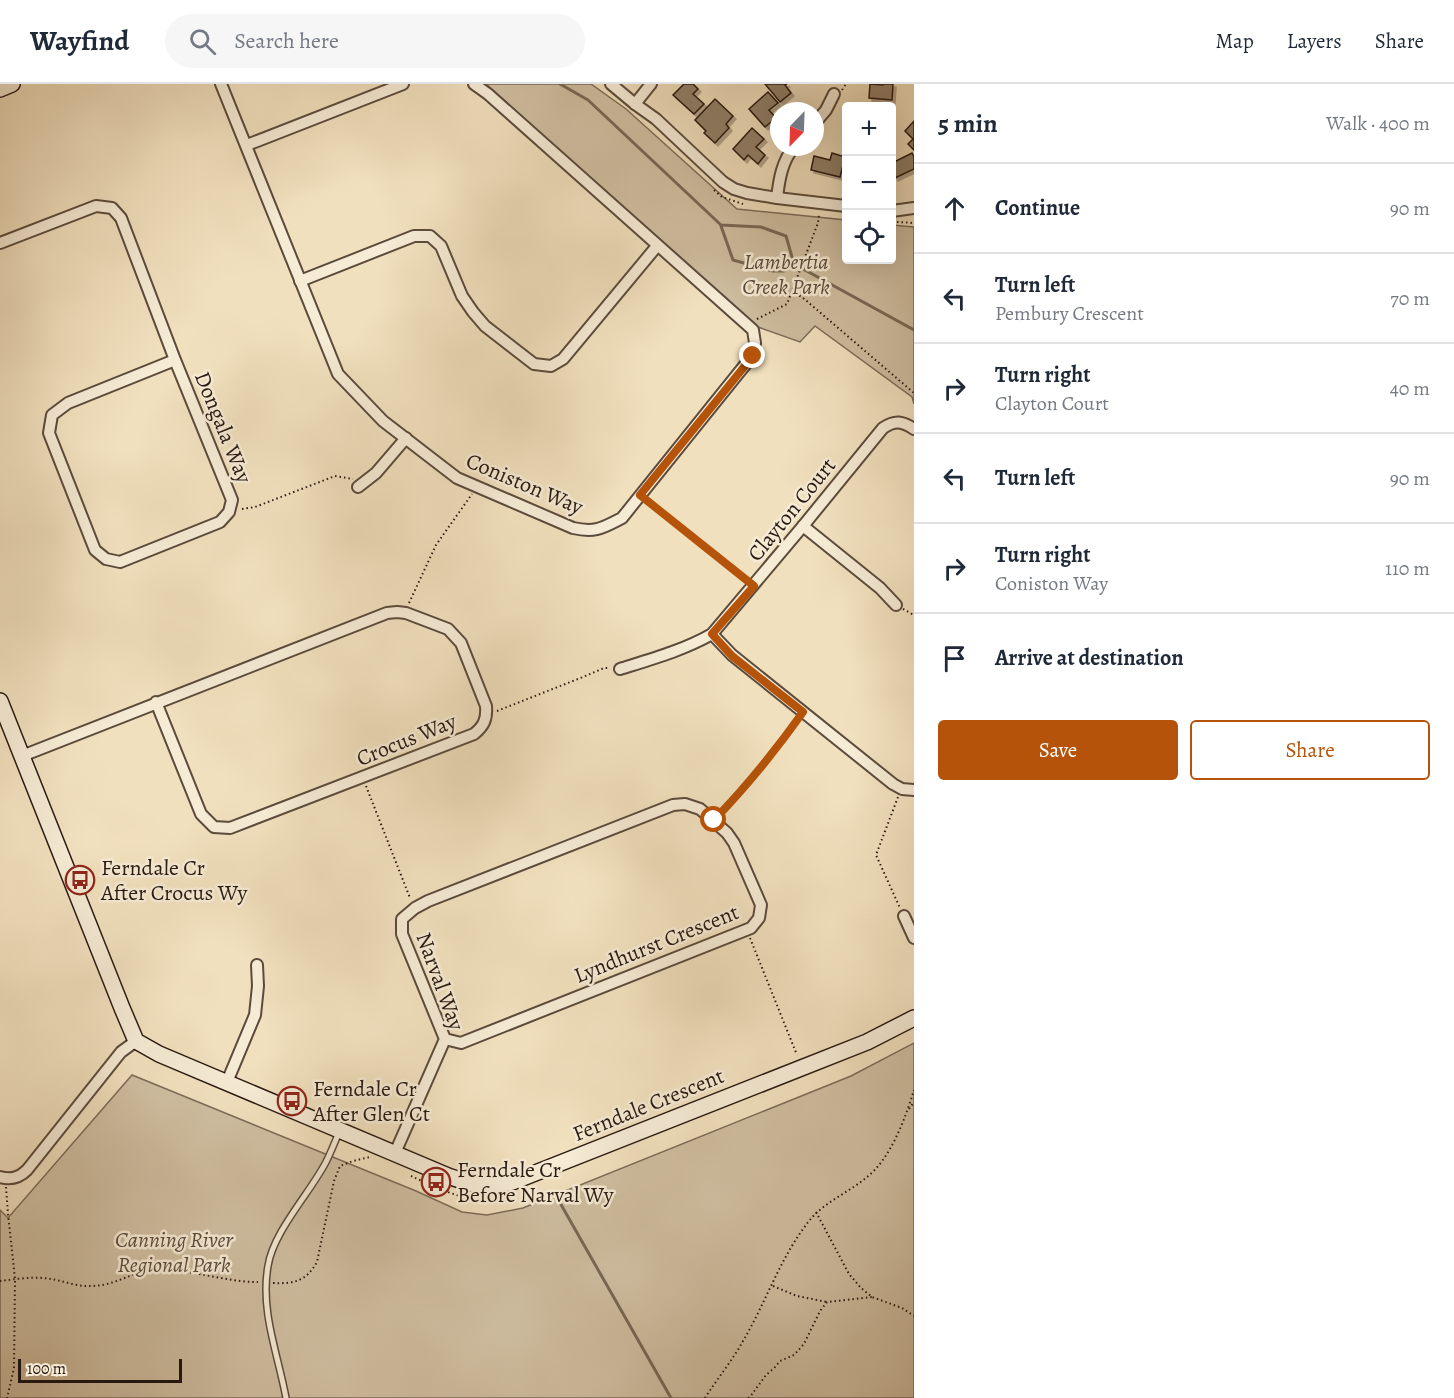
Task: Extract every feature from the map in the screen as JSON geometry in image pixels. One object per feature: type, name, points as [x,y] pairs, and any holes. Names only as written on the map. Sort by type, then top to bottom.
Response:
[{"type":"street","name":"Coniston Way","points":[[221,84],[338,374],[383,421],[456,478],[585,531],[598,530],[622,518],[753,356],[755,343],[753,330],[748,326]]},
{"type":"street","points":[[247,145],[403,84]]},
{"type":"street","points":[[474,84],[748,326]]},
{"type":"street","points":[[611,84],[634,104],[657,118],[723,182],[734,189],[777,198],[842,206]]},
{"type":"street","points":[[634,104],[651,84]]},
{"type":"street","points":[[824,113],[834,94]]},
{"type":"street","points":[[777,198],[779,181],[788,156]]},
{"type":"street","name":"Dongala Way","points":[[0,243],[96,206],[112,208],[121,218],[232,500],[229,512],[220,522],[120,562],[106,560],[95,550],[49,433],[52,415],[68,403],[175,360]]},
{"type":"street","points":[[896,210],[914,208]]},
{"type":"street","points":[[300,281],[414,236],[429,236],[441,246],[462,297],[485,326],[534,364],[551,366],[563,359],[657,246]]},
{"type":"street","name":"Clayton Court","points":[[620,669],[672,652],[712,634],[754,586],[876,435],[890,423],[906,423],[914,429]]},
{"type":"street","points":[[358,488],[376,473],[406,438]]},
{"type":"street","points":[[803,526],[880,588],[896,605]]},
{"type":"street","name":"Crocus Way","points":[[22,756],[156,702],[387,613],[397,612],[448,629],[460,643],[486,706],[487,714],[483,726],[474,734],[230,828],[214,827],[201,814],[156,702]]},
{"type":"street","points":[[712,634],[732,656],[893,784],[902,789],[914,790]]},
{"type":"street","points":[[0,702],[136,1041],[121,1052],[27,1170],[20,1176],[5,1181]]},
{"type":"street","name":"Lyndhurst Crescent","points":[[402,919],[415,908],[674,805],[685,804],[700,809],[728,833],[761,906],[759,918],[751,928],[461,1043],[445,1039]]},
{"type":"street","points":[[904,916],[914,938]]},
{"type":"street","name":"Narval Way","points":[[395,1153],[445,1039],[402,934],[402,919]]},
{"type":"street","points":[[227,1082],[255,1015],[258,986],[257,965]]},
{"type":"street","name":"Ferndale Crescent","points":[[136,1041],[159,1054],[448,1176],[490,1187],[501,1186],[867,1042],[914,1018]]},
{"type":"lane","points":[[286,1398],[268,1321],[266,1282],[268,1264],[274,1246],[326,1163],[339,1130]]},
{"type":"path","points":[[748,326],[753,321],[787,304],[818,223],[821,203]]},
{"type":"path","points":[[896,221],[914,223]]},
{"type":"path","points":[[791,292],[802,297],[914,393]]},
{"type":"path","points":[[230,508],[237,510],[255,507],[335,476],[352,479],[358,488]]},
{"type":"path","points":[[406,614],[412,594],[436,545],[470,500],[476,486]]},
{"type":"path","points":[[640,495],[754,586]]},
{"type":"path","points":[[487,714],[604,668],[620,669]]},
{"type":"path","points":[[714,820],[803,712]]},
{"type":"path","points":[[363,777],[415,908]]},
{"type":"path","points":[[902,789],[876,855],[892,895],[904,916]]},
{"type":"path","points":[[746,930],[801,1067]]},
{"type":"path","points":[[908,1111],[914,1090]]},
{"type":"path","points":[[705,1398],[743,1341],[805,1225],[816,1212],[868,1177],[884,1159],[914,1102]]},
{"type":"path","points":[[0,1281],[47,1278],[88,1287],[116,1282],[150,1270],[171,1269],[243,1282],[282,1283],[301,1280],[311,1273],[316,1262],[334,1181],[340,1166],[370,1157]]},
{"type":"path","points":[[5,1181],[15,1279],[14,1368],[7,1398]]},
{"type":"path","points":[[816,1212],[849,1274],[861,1288],[872,1297],[902,1308],[914,1316]]},
{"type":"path","points":[[772,1285],[797,1296],[827,1302],[872,1297]]},
{"type":"path","points":[[748,1398],[766,1374],[780,1361],[794,1355],[804,1344],[820,1311],[827,1302]]},
{"type":"green space","name":"Lambertia Creek Park","points":[[486,84],[591,84],[626,109],[737,209],[842,220],[842,264],[896,264],[896,225],[914,227],[914,404],[912,397],[815,326],[800,342],[758,327]]},
{"type":"green space","name":"Canning River Regional Park","points":[[914,1043],[914,1398],[0,1398],[0,1210],[8,1218],[132,1075],[462,1212],[487,1215],[523,1208],[851,1076]]},
{"type":"building","points":[[684,84],[693,84],[698,89],[693,94],[704,104],[694,114],[673,95]]},
{"type":"building","points":[[765,84],[787,84],[785,85],[791,93],[780,102]]},
{"type":"building","points":[[870,84],[893,84],[892,100],[869,98]]},
{"type":"building","points":[[768,92],[777,102],[770,102],[770,123],[765,127],[749,109]]},
{"type":"building","points":[[715,99],[733,116],[726,124],[729,128],[715,143],[695,120]]},
{"type":"building","points":[[914,121],[914,150],[908,144],[913,139],[905,131]]},
{"type":"building","points":[[752,128],[764,139],[756,147],[765,155],[758,164],[748,155],[744,160],[733,149]]},
{"type":"building","points":[[832,153],[842,156],[840,177],[811,170],[814,156],[830,160]]},
{"type":"building","points":[[912,153],[914,169],[896,178],[896,161]]},
{"type":"waterway","points":[[560,84],[588,100],[721,225],[761,227],[786,236],[794,264]]},
{"type":"waterway","points":[[721,226],[733,260],[773,271],[784,271],[794,264]]},
{"type":"waterway","points":[[794,264],[914,330]]},
{"type":"waterway","points":[[555,1194],[671,1398]]},
{"type":"place","name":"Ferndale Cr After Crocus Wy","points":[[80,880]]},
{"type":"place","name":"Ferndale Cr After Glen Ct","points":[[292,1101]]},
{"type":"place","name":"Ferndale Cr Before Narval Wy","points":[[436,1182]]},
{"type":"route","points":[[714,820],[803,712],[732,656],[712,634],[754,586],[640,495],[753,356]]}]
